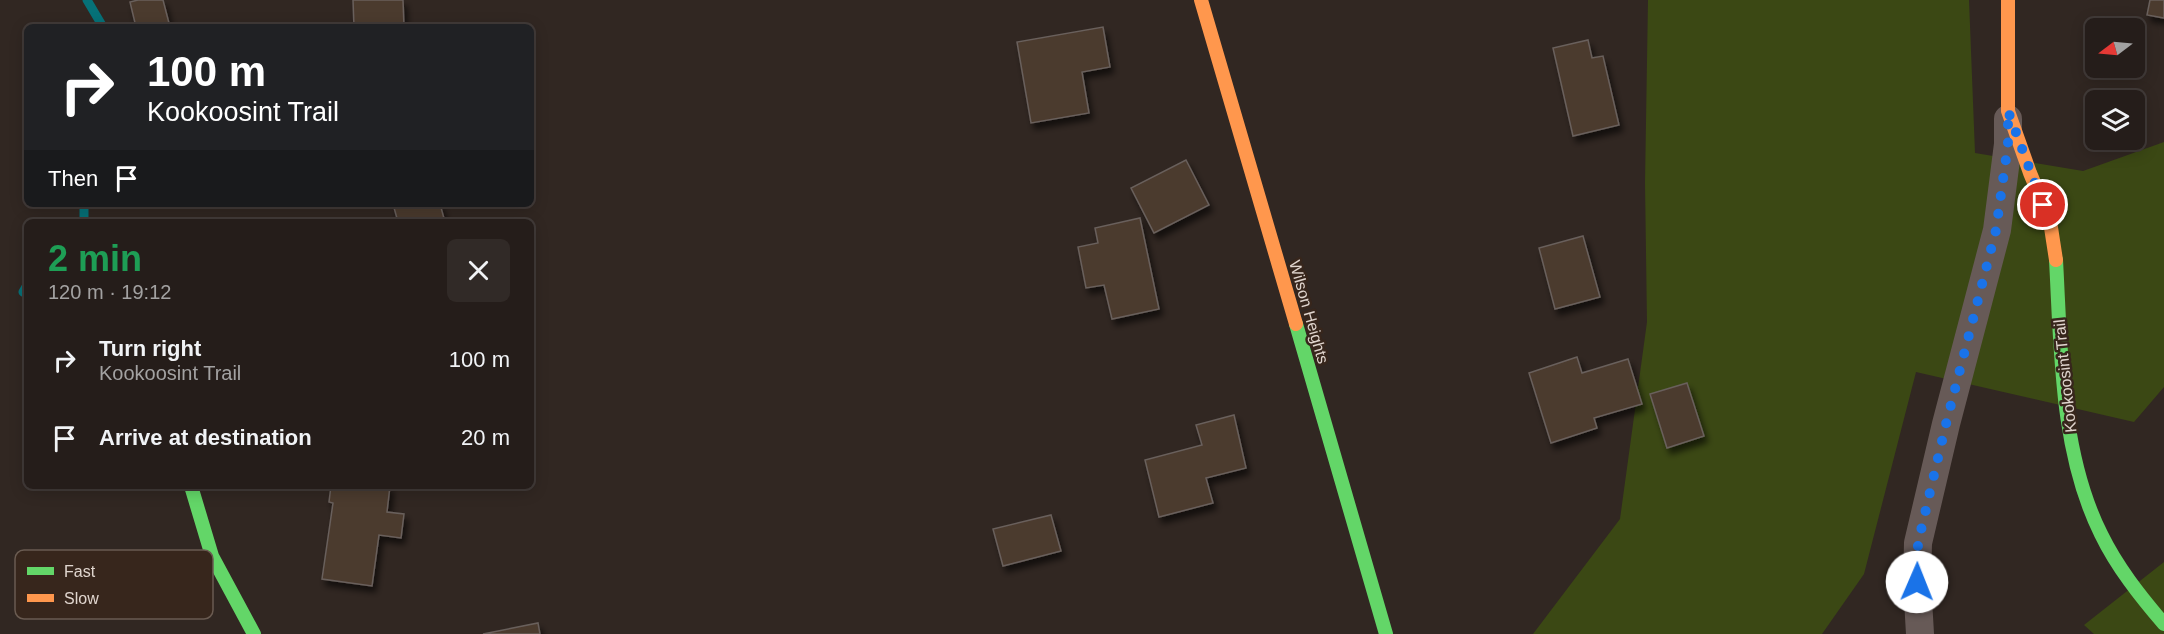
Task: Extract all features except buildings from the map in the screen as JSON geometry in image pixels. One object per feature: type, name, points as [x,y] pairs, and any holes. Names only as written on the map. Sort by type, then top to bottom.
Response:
[{"type":"street","name":"Wilson Heights","points":[[1201,0],[1386,634]]},
{"type":"street","name":"Kookoosint Trail","points":[[1920,634],[1917,582],[1918,543],[1996,230],[2008,144],[2007,0]]},
{"type":"street","name":"Kookoosint Trail","points":[[2008,111],[2050,221],[2055,249],[2062,379],[2074,457],[2089,507],[2113,557],[2164,624]]},
{"type":"street","points":[[192,489],[210,550]]},
{"type":"street","points":[[213,558],[254,634]]},
{"type":"green space","points":[[1648,0],[1969,0],[1975,153],[2083,171],[2164,142],[2164,387],[2134,422],[1916,372],[1864,574],[1822,634],[1533,634],[1620,519],[1647,322],[1645,183]]},
{"type":"green space","points":[[2164,562],[2164,634],[2094,634],[2084,625]]},
{"type":"waterway","points":[[87,0],[101,24]]},
{"type":"waterway","points":[[84,207],[84,219]]},
{"type":"traffic: fast","points":[[2056,260],[2065,400],[2077,469],[2107,546],[2146,603],[2164,624]]},
{"type":"traffic: fast","points":[[1296,324],[1386,634]]},
{"type":"traffic: fast","points":[[192,489],[210,550]]},
{"type":"traffic: fast","points":[[213,558],[254,634]]},
{"type":"traffic: slow","points":[[1201,0],[1296,324]]},
{"type":"traffic: slow","points":[[2008,0],[2008,111],[2050,221],[2056,260]]},
{"type":"route","points":[[1917,582],[1918,543],[1996,230],[2008,144],[2008,111],[2043,205]]}]
